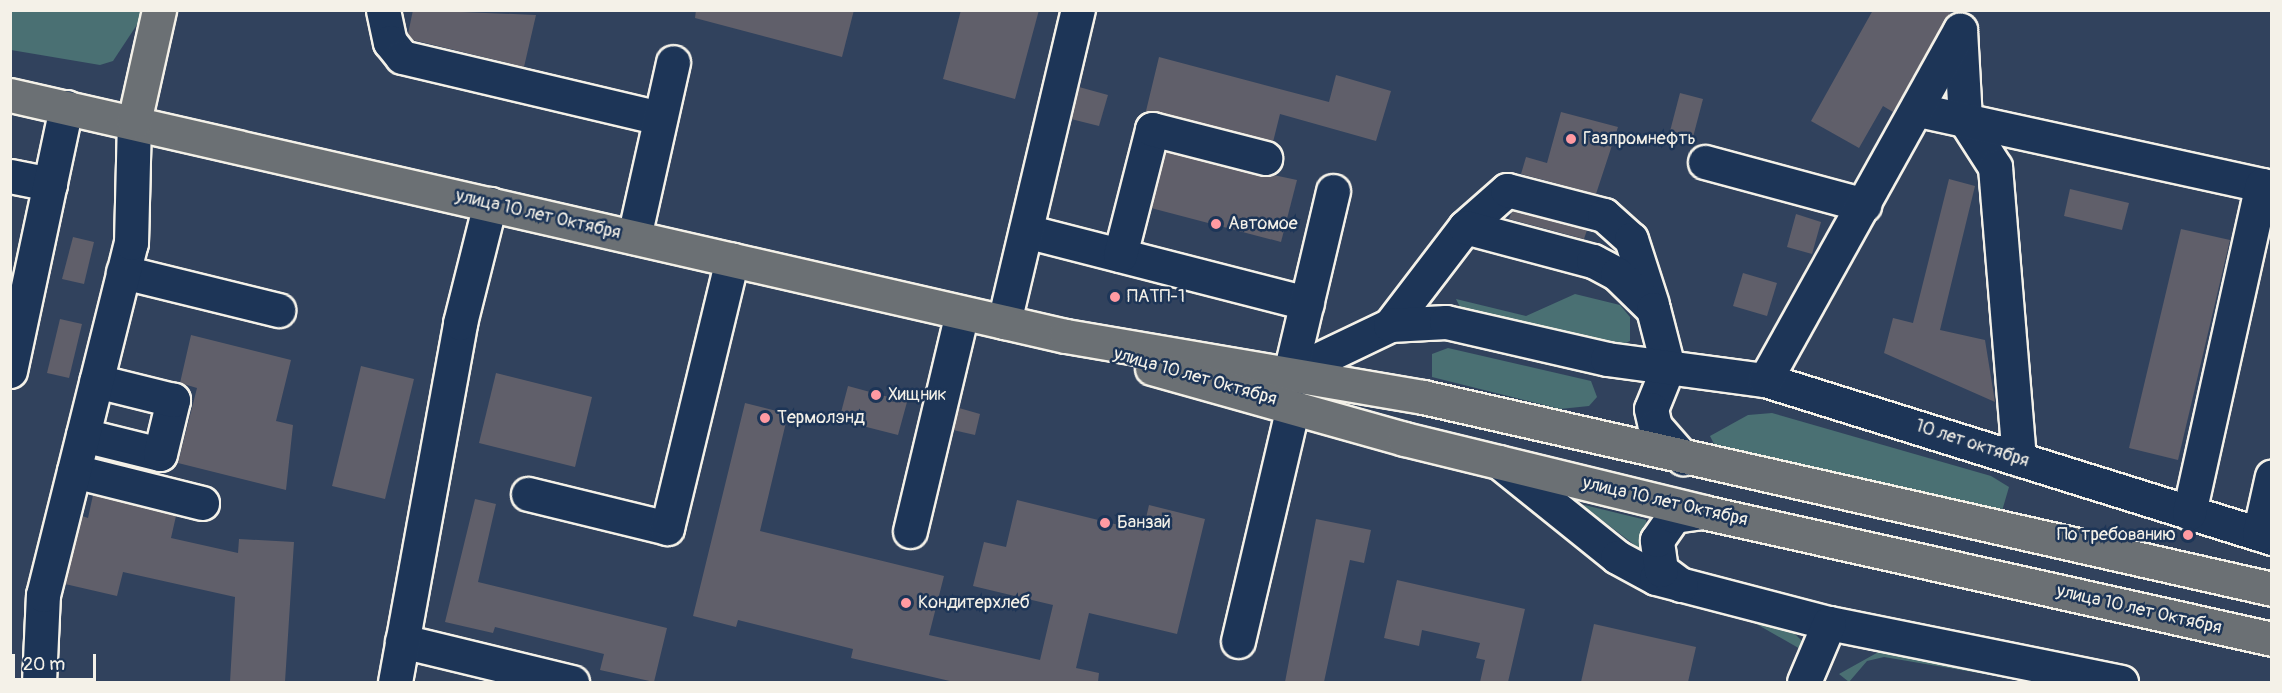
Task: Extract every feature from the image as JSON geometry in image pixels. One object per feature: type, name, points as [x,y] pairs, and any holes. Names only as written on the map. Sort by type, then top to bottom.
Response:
[{"type":"main road","points":[[134,122],[159,10]]},
{"type":"main road","name":"улица 10 лет Октября","points":[[10,95],[1065,336],[1423,397],[1683,458],[2271,589]]},
{"type":"main road","name":"улица 10 лет Октября","points":[[1065,336],[1151,368],[1499,462],[1703,512],[2271,639]]},
{"type":"street","points":[[383,10],[390,42],[402,57],[660,118]]},
{"type":"street","points":[[1004,322],[1078,10]]},
{"type":"street","points":[[1765,380],[1918,110],[1966,20]]},
{"type":"street","points":[[1966,20],[1965,120],[1995,167],[2019,459]]},
{"type":"street","points":[[634,237],[672,62]]},
{"type":"street","points":[[10,371],[66,106]]},
{"type":"street","points":[[1918,110],[2267,186],[2189,513]]},
{"type":"street","points":[[62,682],[39,682],[43,595],[131,243],[134,122]]},
{"type":"street","points":[[1120,255],[1152,129],[1265,158]]},
{"type":"street","points":[[1705,162],[1864,205]]},
{"type":"street","points":[[10,176],[50,184]]},
{"type":"street","points":[[1290,373],[1390,325],[1465,227],[1507,190],[1604,214],[1631,239],[1653,309],[1668,368],[1651,409],[1655,426],[1683,458]]},
{"type":"street","points":[[1290,373],[1333,191]]},
{"type":"street","points":[[395,682],[460,324],[490,204]]},
{"type":"street","points":[[1465,227],[1593,261],[1617,274],[1653,309]]},
{"type":"street","points":[[1026,231],[1307,303]]},
{"type":"street","points":[[528,494],[667,528],[732,260]]},
{"type":"street","points":[[123,272],[278,310]]},
{"type":"street","points":[[910,531],[962,313]]},
{"type":"street","name":"10 лет октября","points":[[1390,325],[1446,322],[1668,368],[1765,380],[2265,536]]},
{"type":"street","points":[[83,435],[160,454],[168,422],[173,400],[96,381]]},
{"type":"street","points":[[1238,641],[1293,406]]},
{"type":"street","points":[[1499,462],[1617,557],[1685,587],[1829,623],[2121,682]]},
{"type":"street","points":[[74,471],[202,502]]},
{"type":"street","points":[[2265,536],[2271,476]]},
{"type":"street","points":[[1685,587],[1661,570],[1656,540],[1674,516],[1703,512]]},
{"type":"street","points":[[1803,682],[1829,623]]},
{"type":"street","points":[[402,641],[572,682]]},
{"type":"green space","points":[[11,11],[146,11],[113,61],[100,65],[11,50]]},
{"type":"green space","points":[[1575,294],[1620,305],[1630,317],[1630,341],[1619,346],[1461,309],[1456,299],[1526,316]]},
{"type":"green space","points":[[1448,348],[1591,381],[1597,397],[1589,406],[1560,409],[1432,377],[1432,354]]},
{"type":"green space","points":[[1772,413],[1991,476],[2009,487],[2002,511],[1714,444],[1710,436],[1748,415]]},
{"type":"green space","points":[[1572,502],[1646,520],[1653,559],[1590,511]]},
{"type":"green space","points":[[1739,614],[1788,627],[1804,643],[1802,650]]},
{"type":"green space","points":[[1882,650],[2064,682],[2032,682],[1884,657],[1867,661],[1849,682],[1839,674]]},
{"type":"building","points":[[413,10],[536,15],[524,67],[413,40],[408,34]]},
{"type":"building","points":[[696,10],[854,10],[842,57],[695,18]]},
{"type":"building","points":[[961,10],[1039,10],[1015,99],[943,79]]},
{"type":"building","points":[[1873,10],[1952,10],[1893,112],[1883,106],[1859,148],[1811,121]]},
{"type":"building","points":[[1159,57],[1329,102],[1336,75],[1391,91],[1376,141],[1280,114],[1273,142],[1146,111]]},
{"type":"building","points":[[1079,87],[1108,95],[1099,126],[1071,119]]},
{"type":"building","points":[[1680,93],[1703,99],[1692,141],[1669,135]]},
{"type":"building","points":[[1561,112],[1618,127],[1596,194],[1521,174],[1526,157],[1547,163]]},
{"type":"building","points":[[1166,152],[1297,180],[1281,242],[1151,208]]},
{"type":"building","points":[[1949,179],[1975,186],[1940,330],[1985,340],[1995,402],[1884,353],[1893,318],[1913,323]]},
{"type":"building","points":[[2070,189],[2129,203],[2122,230],[2064,216]]},
{"type":"building","points":[[1512,211],[1587,230],[1584,239],[1509,219]]},
{"type":"building","points":[[1796,214],[1821,222],[1812,254],[1787,247]]},
{"type":"building","points":[[2181,229],[2230,240],[2178,460],[2129,448]]},
{"type":"building","points":[[73,237],[94,242],[84,284],[62,279]]},
{"type":"building","points":[[1743,273],[1777,283],[1767,316],[1733,306]]},
{"type":"building","points":[[60,319],[82,324],[69,378],[47,373]]},
{"type":"building","points":[[191,335],[291,360],[276,421],[293,425],[286,490],[178,463],[197,388],[180,383]]},
{"type":"building","points":[[361,366],[414,379],[385,499],[332,486]]},
{"type":"building","points":[[496,373],[592,397],[575,467],[479,443]]},
{"type":"building","points":[[848,386],[907,402],[898,435],[839,420]]},
{"type":"building","points":[[745,403],[788,414],[760,531],[944,576],[929,635],[1040,660],[1053,605],[973,586],[984,542],[1006,547],[1017,500],[1143,531],[1149,505],[1205,519],[1177,634],[1089,613],[1076,668],[1099,673],[1098,682],[954,682],[851,658],[853,649],[738,620],[736,627],[693,616]]},
{"type":"building","points":[[959,408],[980,414],[975,435],[953,430]]},
{"type":"building","points":[[93,495],[176,516],[171,538],[238,553],[239,539],[294,542],[285,682],[230,682],[235,597],[123,572],[117,596],[65,584],[82,516],[88,518]]},
{"type":"building","points":[[475,499],[496,504],[478,582],[667,628],[654,682],[600,670],[604,654],[495,627],[493,633],[445,622]]},
{"type":"building","points":[[1316,519],[1371,530],[1364,563],[1350,560],[1324,682],[1285,682]]},
{"type":"building","points":[[1397,580],[1525,609],[1508,682],[1480,682],[1485,660],[1476,658],[1480,643],[1422,630],[1419,646],[1384,638]]},
{"type":"building","points":[[1594,624],[1696,647],[1688,682],[1581,682]]},
{"type":"place","name":"Газпромнефть","points":[[1571,139]]},
{"type":"place","name":"Автомое","points":[[1216,224]]},
{"type":"place","name":"ПАТП-1","points":[[1115,297]]},
{"type":"place","name":"Хищник","points":[[876,395]]},
{"type":"place","name":"Термолэнд","points":[[765,418]]},
{"type":"place","name":"Банзай","points":[[1105,523]]},
{"type":"place","name":"По требованию","points":[[2188,535]]},
{"type":"place","name":"Кондитерхлеб","points":[[906,603]]}]
